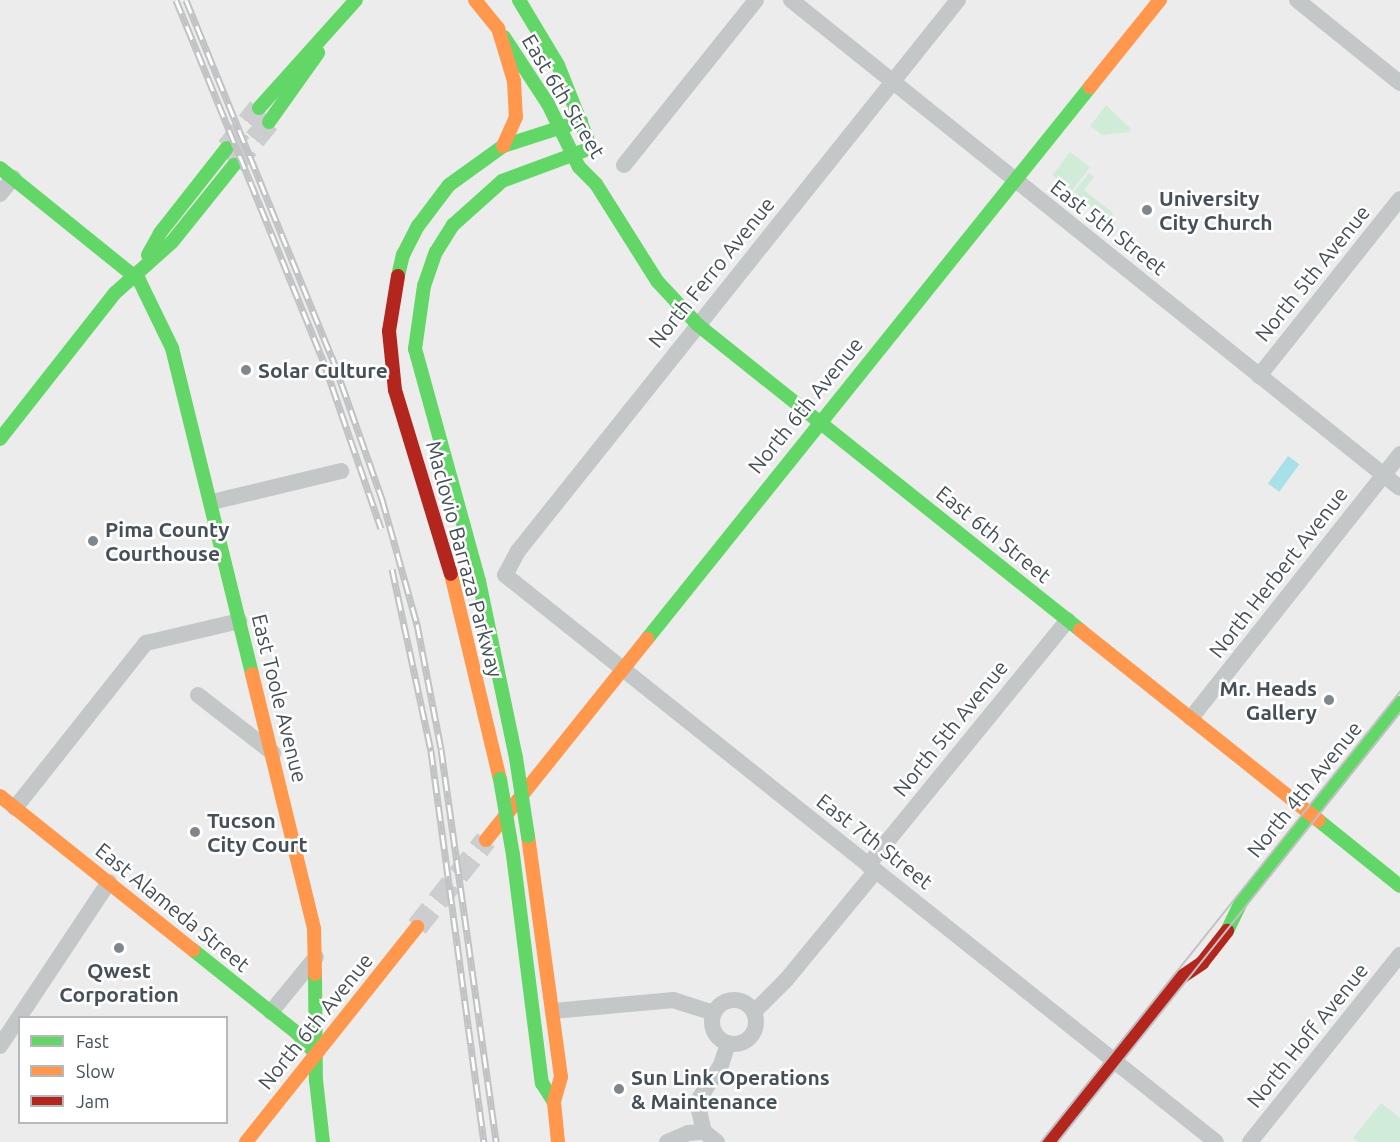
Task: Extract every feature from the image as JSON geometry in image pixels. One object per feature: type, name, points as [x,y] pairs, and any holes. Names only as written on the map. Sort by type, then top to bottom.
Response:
[{"type":"main road","points":[[259,108],[289,71],[331,31],[356,0]]},
{"type":"main road","name":"East 6th Street","points":[[475,0],[527,69],[573,155],[596,184],[657,281],[698,325],[1400,886]]},
{"type":"main road","name":"East 6th Street","points":[[519,0],[544,37],[581,121],[591,148],[596,184]]},
{"type":"main road","name":"North 6th Avenue","points":[[486,840],[819,422],[1160,0]]},
{"type":"main road","points":[[498,28],[517,99],[516,117],[502,146]]},
{"type":"main road","points":[[269,122],[301,81],[331,31]]},
{"type":"main road","name":"Maclovio Barraza Parkway","points":[[554,1102],[542,1083],[513,855],[500,779],[443,543],[395,390],[389,331],[403,255],[418,226],[449,185],[502,146],[581,121]]},
{"type":"main road","points":[[136,277],[160,233],[227,148]]},
{"type":"main road","name":"Maclovio Barraza Parkway","points":[[558,1142],[554,1102],[561,1077],[554,1011],[516,758],[479,581],[417,367],[416,331],[424,286],[436,252],[453,225],[502,181],[529,168],[591,148]]},
{"type":"main road","points":[[0,158],[53,211]]},
{"type":"main road","points":[[0,439],[115,293],[136,277],[172,242],[234,165]]},
{"type":"main road","points":[[6,173],[136,277]]},
{"type":"main road","name":"East Toole Avenue","points":[[136,277],[172,348],[212,502],[312,916],[316,957],[316,1054],[323,1142]]},
{"type":"main road","name":"North 4th Avenue","points":[[1215,922],[1241,902],[1400,703]]},
{"type":"main road","name":"East Alameda Street","points":[[0,796],[272,1012],[316,1054]]},
{"type":"main road","name":"North 4th Avenue","points":[[1180,978],[1202,963],[1233,923],[1241,902]]},
{"type":"main road","name":"North 6th Avenue","points":[[246,1142],[417,927]]},
{"type":"main road","name":"North 4th Avenue","points":[[1049,1142],[1180,978],[1190,953]]},
{"type":"street","points":[[624,165],[756,0]]},
{"type":"street","name":"East 5th Street","points":[[791,0],[1014,182],[1400,488]]},
{"type":"street","name":"North Ferro Avenue","points":[[505,575],[525,542],[958,0]]},
{"type":"street","points":[[1297,0],[1400,83]]},
{"type":"street","points":[[0,194],[6,173]]},
{"type":"street","name":"North 5th Avenue","points":[[1259,376],[1400,199]]},
{"type":"street","name":"North Herbert Avenue","points":[[1191,718],[1400,454]]},
{"type":"street","points":[[212,502],[340,471]]},
{"type":"street","name":"East 7th Street","points":[[505,575],[1216,1142]]},
{"type":"street","name":"North 5th Avenue","points":[[754,1012],[786,980],[1068,620]]},
{"type":"street","points":[[15,808],[146,643],[239,621]]},
{"type":"street","points":[[198,695],[273,753]]},
{"type":"street","points":[[20,1016],[109,882]]},
{"type":"street","name":"North Hoff Avenue","points":[[1250,1142],[1400,955]]},
{"type":"street","points":[[272,1012],[316,957]]},
{"type":"street","points":[[554,1011],[673,1000],[714,1013]]},
{"type":"street","points":[[737,1000],[754,1012],[754,1032],[743,1042],[728,1043],[716,1034],[714,1013],[723,1002],[737,1000]]},
{"type":"street","points":[[0,1047],[18,1020]]},
{"type":"street","points":[[667,1142],[688,1133],[710,1137],[697,1098],[721,1065],[728,1043]]},
{"type":"green space","points":[[1106,105],[1131,129],[1129,132],[1102,135],[1090,126]]},
{"type":"green space","points":[[1070,152],[1090,167],[1073,190],[1053,175]]},
{"type":"green space","points":[[1089,173],[1094,177],[1084,190],[1112,212],[1116,227],[1074,192]]},
{"type":"green space","points":[[1381,1103],[1400,1118],[1400,1142],[1358,1142],[1353,1138]]},
{"type":"water","points":[[1288,456],[1299,464],[1279,492],[1268,484]]},
{"type":"tunnel","points":[[227,148],[259,108]]},
{"type":"tunnel","points":[[234,165],[269,122]]},
{"type":"tunnel","points":[[417,927],[486,840]]},
{"type":"tram line","points":[[1041,1142],[1400,692]]},
{"type":"tram line","points":[[1058,1142],[1400,713]]},
{"type":"railway","points":[[176,0],[323,360],[381,528]]},
{"type":"railway","points":[[186,0],[332,357],[382,499],[417,624],[441,749],[496,1142]]},
{"type":"railway","points":[[392,569],[431,751],[484,1142]]},
{"type":"traffic: fast","points":[[259,108],[356,0]]},
{"type":"traffic: fast","points":[[516,758],[479,581],[415,349],[424,286],[436,252],[453,225],[502,181],[591,148],[558,65],[519,0]]},
{"type":"traffic: fast","points":[[504,37],[548,104],[579,167],[596,184],[657,281],[698,325],[1080,630]]},
{"type":"traffic: fast","points":[[269,122],[318,53]]},
{"type":"traffic: fast","points":[[647,639],[1090,87]]},
{"type":"traffic: fast","points":[[398,276],[403,255],[418,226],[449,185],[503,146],[581,121]]},
{"type":"traffic: fast","points":[[148,255],[160,233],[227,148]]},
{"type":"traffic: fast","points":[[0,439],[115,293],[172,242],[234,165]]},
{"type":"traffic: fast","points":[[0,168],[139,280],[172,348],[252,674]]},
{"type":"traffic: fast","points":[[1227,931],[1241,902],[1400,703]]},
{"type":"traffic: fast","points":[[516,758],[528,836]]},
{"type":"traffic: fast","points":[[500,779],[513,855]]},
{"type":"traffic: fast","points":[[1318,820],[1400,886]]},
{"type":"traffic: fast","points":[[513,855],[542,1083],[554,1102]]},
{"type":"traffic: fast","points":[[193,950],[297,1033],[316,1054]]},
{"type":"traffic: fast","points":[[315,974],[316,1080],[323,1142]]},
{"type":"traffic: slow","points":[[475,0],[498,28],[514,81],[516,117],[503,146]]},
{"type":"traffic: slow","points":[[1090,87],[1160,0]]},
{"type":"traffic: slow","points":[[451,574],[500,779]]},
{"type":"traffic: slow","points":[[1080,630],[1318,820]]},
{"type":"traffic: slow","points":[[486,840],[647,639]]},
{"type":"traffic: slow","points":[[252,674],[314,929],[315,974]]},
{"type":"traffic: slow","points":[[0,796],[193,950]]},
{"type":"traffic: slow","points":[[528,836],[561,1077],[554,1102],[558,1142]]},
{"type":"traffic: slow","points":[[246,1142],[417,927]]},
{"type":"traffic: jam","points":[[398,276],[389,331],[395,390],[451,574]]},
{"type":"traffic: jam","points":[[1049,1142],[1180,978],[1202,963],[1227,931]]},
{"type":"place","name":"University City Church","points":[[1147,210]]},
{"type":"place","name":"Solar Culture","points":[[246,370]]},
{"type":"place","name":"Pima County Courthouse","points":[[93,541]]},
{"type":"place","name":"Mr. Heads Gallery","points":[[1329,700]]},
{"type":"place","name":"Tucson City Court","points":[[195,832]]},
{"type":"place","name":"Qwest Corporation","points":[[119,948]]},
{"type":"place","name":"Sun Link Operations & Maintenance","points":[[619,1089]]}]
